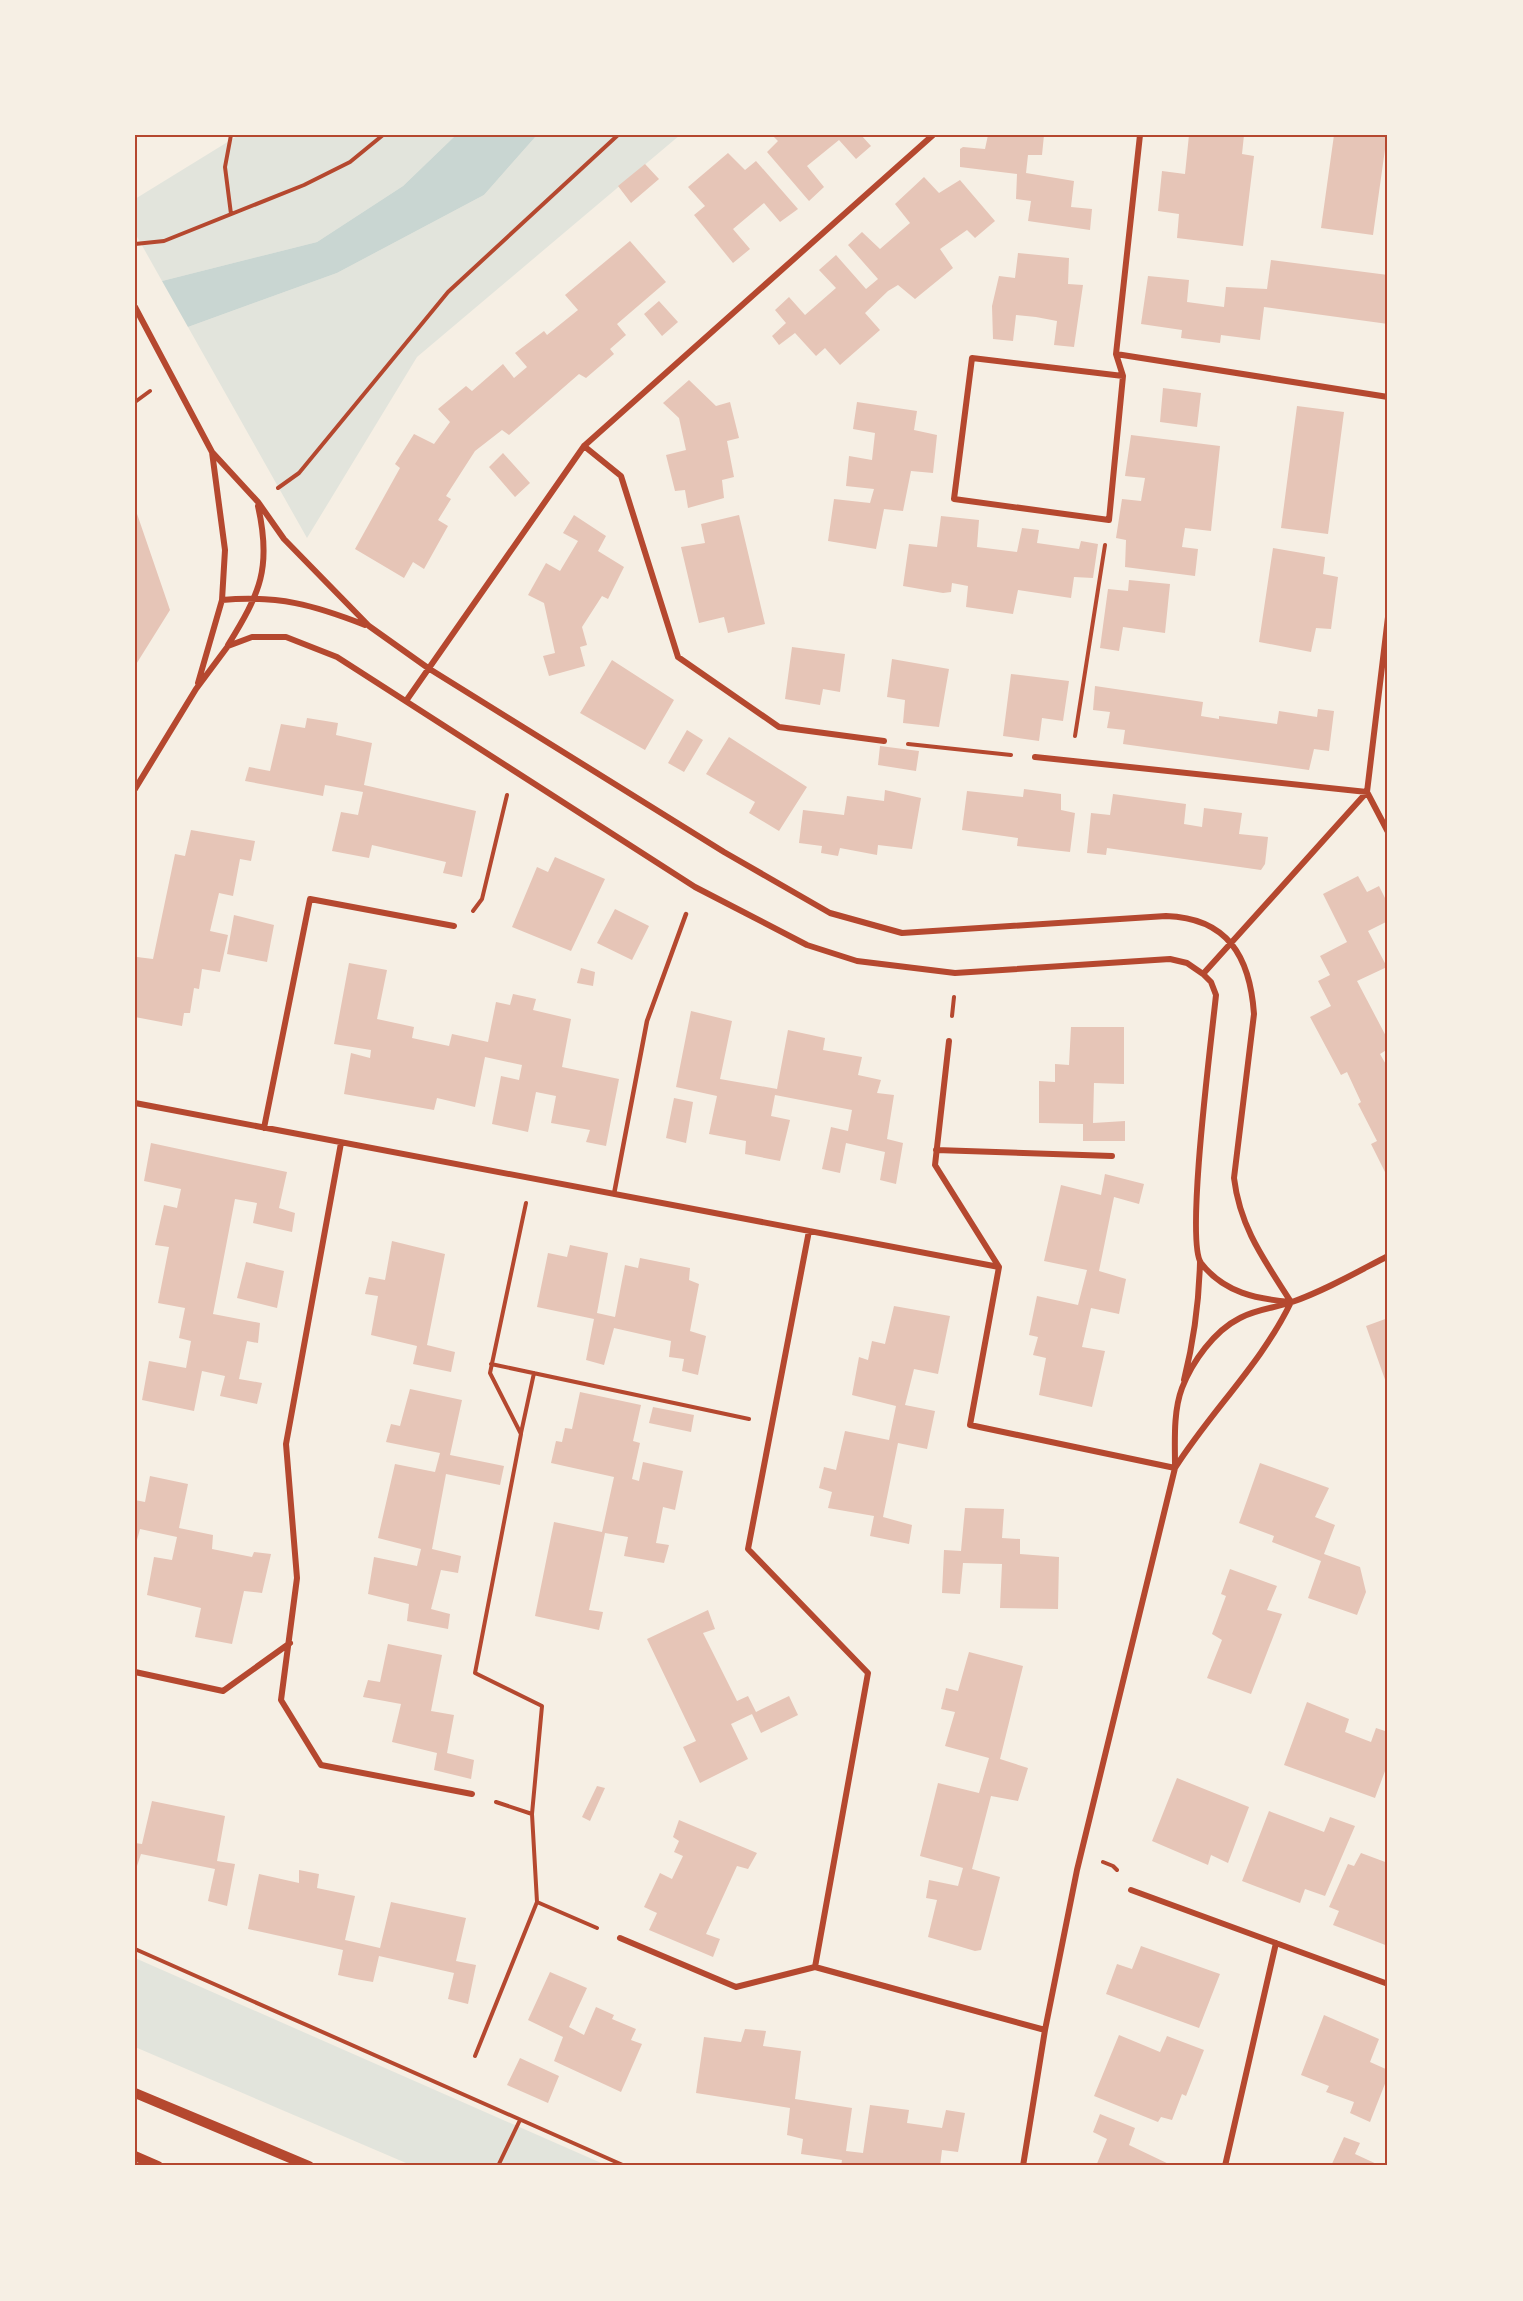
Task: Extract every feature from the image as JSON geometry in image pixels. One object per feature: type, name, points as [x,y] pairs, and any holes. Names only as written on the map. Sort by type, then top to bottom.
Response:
[{"type":"street","points":[[406,701],[584,446],[933,135]]},
{"type":"street","points":[[1123,376],[972,358],[954,499],[1109,520],[1123,376],[1116,354],[1140,135]]},
{"type":"street","points":[[135,308],[212,452],[258,502],[284,539],[369,626],[428,668],[724,852],[830,913],[902,933],[1166,916],[1191,917],[1213,927],[1230,943],[1242,960],[1252,987],[1254,1014],[1234,1178],[1237,1205],[1249,1235],[1291,1302]]},
{"type":"street","points":[[1116,354],[1388,397]]},
{"type":"street","points":[[584,446],[621,476],[678,657],[779,727],[884,741]]},
{"type":"street","points":[[196,689],[222,600],[225,550],[212,452]]},
{"type":"street","points":[[135,789],[196,689],[228,646],[256,597],[266,559],[265,535],[258,502]]},
{"type":"street","points":[[222,600],[256,597],[318,606],[369,626]]},
{"type":"street","points":[[1388,617],[1367,792],[1388,832]]},
{"type":"street","points":[[228,646],[252,637],[286,638],[337,657],[695,887],[807,945],[857,961],[955,973],[1151,958],[1187,963],[1211,982],[1215,994],[1195,1218],[1200,1262],[1195,1335],[1181,1389],[1175,1429],[1175,1468],[1080,1857],[1045,2030],[1023,2166]]},
{"type":"street","points":[[1035,758],[1367,792]]},
{"type":"street","points":[[1203,974],[1367,792]]},
{"type":"street","points":[[264,1128],[310,899],[454,926]]},
{"type":"street","points":[[949,1041],[935,1165],[999,1267],[970,1425],[1175,1468]]},
{"type":"street","points":[[135,1103],[999,1267]]},
{"type":"street","points":[[341,1143],[286,1444],[297,1578],[281,1700],[321,1766],[472,1794]]},
{"type":"street","points":[[936,1150],[1112,1156]]},
{"type":"street","points":[[809,1231],[748,1549],[868,1673],[815,1966]]},
{"type":"street","points":[[1181,1389],[1200,1354],[1219,1334],[1238,1319],[1331,1286],[1388,1256]]},
{"type":"street","points":[[1200,1262],[1218,1280],[1236,1292],[1254,1298],[1291,1302]]},
{"type":"street","points":[[1175,1468],[1211,1414],[1266,1346],[1291,1302]]},
{"type":"street","points":[[135,1672],[223,1691],[290,1643]]},
{"type":"street","points":[[1131,1890],[1388,1984]]},
{"type":"street","points":[[620,1938],[735,1987],[815,1966],[1045,2030]]},
{"type":"street","points":[[1225,2166],[1276,1943]]},
{"type":"street","points":[[135,2093],[309,2166]]},
{"type":"street","points":[[135,2156],[158,2166]]},
{"type":"lane","points":[[614,1194],[647,1021],[686,914]]},
{"type":"path","points":[[231,135],[225,167],[231,214]]},
{"type":"path","points":[[135,244],[164,241],[304,185],[350,162],[383,135]]},
{"type":"path","points":[[258,502],[299,473],[448,291],[618,135]]},
{"type":"path","points":[[1071,761],[1109,520]]},
{"type":"path","points":[[884,741],[1035,758]]},
{"type":"path","points":[[454,926],[472,912],[482,899],[513,770]]},
{"type":"path","points":[[949,1041],[955,973]]},
{"type":"path","points":[[521,1434],[490,1373],[532,1179]]},
{"type":"path","points":[[491,1364],[773,1424]]},
{"type":"path","points":[[475,2056],[537,1902],[532,1814],[542,1706],[474,1673],[534,1373]]},
{"type":"path","points":[[472,1794],[532,1814]]},
{"type":"path","points":[[1080,1857],[1113,1866],[1131,1890]]},
{"type":"path","points":[[537,1902],[620,1938]]},
{"type":"path","points":[[135,1949],[625,2166]]},
{"type":"path","points":[[498,2166],[520,2120]]},
{"type":"shaded area","points":[[239,135],[456,135],[403,186],[317,242],[162,281],[135,233],[135,199]]},
{"type":"shaded area","points":[[456,135],[537,135],[484,195],[337,273],[188,327],[162,281],[317,242],[403,186]]},
{"type":"shaded area","points":[[537,135],[680,135],[417,357],[307,538],[188,327],[337,273],[484,195]]},
{"type":"shaded area","points":[[135,1958],[608,2166],[413,2166],[135,2047]]},
{"type":"building","points":[[772,135],[861,135],[871,146],[856,159],[839,140],[807,166],[824,187],[809,201],[767,152],[778,141]]},
{"type":"building","points":[[988,135],[1044,135],[1042,155],[1028,155],[1026,173],[1074,181],[1071,207],[1092,209],[1090,230],[1028,221],[1031,201],[1016,199],[1017,174],[960,167],[960,149],[963,147],[985,149]]},
{"type":"building","points":[[1189,135],[1244,135],[1242,154],[1254,156],[1243,246],[1177,238],[1179,214],[1158,211],[1162,171],[1185,174]]},
{"type":"building","points":[[1334,135],[1387,135],[1373,235],[1321,228]]},
{"type":"building","points":[[728,153],[745,170],[756,161],[798,209],[780,222],[764,203],[733,229],[750,249],[733,263],[694,215],[705,206],[688,187]]},
{"type":"building","points":[[645,164],[659,179],[631,203],[618,186]]},
{"type":"building","points":[[924,177],[939,193],[960,180],[995,221],[975,238],[967,230],[940,249],[953,268],[915,299],[898,285],[888,291],[865,313],[880,330],[840,365],[825,348],[816,356],[795,333],[779,345],[772,336],[786,323],[775,310],[789,297],[805,315],[836,288],[819,270],[836,255],[866,289],[878,279],[848,245],[862,232],[880,249],[910,223],[895,204]]},
{"type":"building","points":[[630,241],[666,282],[617,324],[626,335],[610,349],[614,354],[586,378],[579,374],[509,435],[502,430],[475,451],[446,496],[451,499],[438,520],[448,526],[424,569],[413,562],[404,578],[355,549],[400,468],[395,464],[414,434],[434,444],[450,422],[438,409],[466,386],[472,391],[503,364],[514,378],[527,367],[515,353],[544,331],[547,335],[578,310],[565,295]]},
{"type":"building","points":[[1018,253],[1069,258],[1068,284],[1083,285],[1074,347],[1054,345],[1057,321],[1016,315],[1013,341],[993,339],[992,306],[999,276],[1015,278]]},
{"type":"building","points":[[1271,260],[1388,275],[1388,324],[1264,307],[1260,340],[1221,335],[1220,343],[1181,338],[1182,330],[1141,324],[1148,276],[1189,280],[1187,302],[1224,307],[1226,287],[1267,289]]},
{"type":"building","points":[[659,301],[678,322],[662,336],[644,314]]},
{"type":"building","points":[[689,380],[716,406],[730,402],[739,438],[727,441],[734,477],[722,480],[724,498],[688,508],[685,490],[675,491],[666,455],[686,450],[679,418],[663,403]]},
{"type":"building","points":[[1163,388],[1201,393],[1197,427],[1160,422]]},
{"type":"building","points":[[857,402],[917,411],[914,430],[937,435],[933,473],[911,471],[903,511],[884,509],[876,549],[828,541],[834,499],[870,503],[874,489],[846,486],[849,456],[872,460],[875,433],[853,429]]},
{"type":"building","points":[[1297,406],[1344,412],[1328,534],[1281,528]]},
{"type":"building","points":[[1131,435],[1220,446],[1211,531],[1185,528],[1182,547],[1198,549],[1195,576],[1125,567],[1126,540],[1116,538],[1122,499],[1141,501],[1145,478],[1125,476]]},
{"type":"building","points":[[503,453],[530,483],[515,497],[489,467]]},
{"type":"building","points":[[135,508],[170,610],[135,666]]},
{"type":"building","points":[[574,515],[606,536],[598,551],[624,567],[608,599],[602,596],[582,627],[587,645],[580,647],[585,666],[549,676],[543,656],[555,653],[544,603],[528,595],[546,563],[560,571],[578,541],[563,533]]},
{"type":"building","points":[[739,515],[765,624],[728,633],[724,617],[699,623],[681,547],[705,543],[701,524]]},
{"type":"building","points":[[941,516],[979,520],[977,547],[1017,552],[1022,528],[1039,530],[1037,543],[1079,549],[1081,541],[1098,544],[1093,578],[1074,577],[1071,598],[1018,590],[1013,614],[966,607],[968,586],[952,583],[951,592],[943,593],[903,586],[909,544],[937,547]]},
{"type":"building","points":[[1273,548],[1325,557],[1323,574],[1338,577],[1331,629],[1316,628],[1311,652],[1259,642]]},
{"type":"building","points":[[1129,580],[1170,584],[1165,633],[1123,627],[1119,651],[1100,648],[1108,589],[1128,591]]},
{"type":"building","points":[[792,647],[845,654],[840,692],[823,689],[820,705],[785,699]]},
{"type":"building","points":[[892,659],[949,669],[939,727],[903,723],[905,700],[887,697]]},
{"type":"building","points":[[612,660],[674,700],[645,750],[580,713]]},
{"type":"building","points":[[1011,674],[1069,681],[1063,721],[1042,718],[1039,741],[1003,736]]},
{"type":"building","points":[[1095,686],[1203,702],[1201,716],[1219,719],[1219,716],[1277,724],[1279,711],[1317,717],[1318,709],[1334,711],[1329,751],[1314,749],[1309,770],[1123,744],[1125,730],[1107,728],[1110,712],[1093,710]]},
{"type":"building","points":[[307,718],[338,723],[336,735],[372,743],[364,785],[476,811],[462,877],[443,873],[446,862],[372,845],[369,858],[332,851],[341,812],[358,815],[363,792],[325,785],[323,796],[245,781],[249,767],[270,771],[281,724],[305,728]]},
{"type":"building","points":[[687,730],[703,740],[684,772],[668,763]]},
{"type":"building","points":[[729,737],[807,787],[779,831],[749,813],[755,802],[706,774]]},
{"type":"building","points":[[880,746],[919,751],[916,771],[878,765]]},
{"type":"building","points":[[1024,789],[1061,794],[1061,810],[1075,813],[1070,852],[1017,846],[1018,838],[962,830],[967,791],[1023,797]]},
{"type":"building","points":[[885,790],[921,798],[912,849],[878,845],[877,855],[840,848],[838,856],[821,853],[822,846],[799,843],[803,810],[844,815],[847,796],[884,801]]},
{"type":"building","points":[[1113,794],[1186,804],[1184,824],[1202,827],[1204,808],[1242,813],[1239,834],[1268,837],[1265,864],[1261,870],[1107,848],[1106,855],[1087,853],[1091,813],[1110,815]]},
{"type":"building","points":[[191,830],[255,841],[251,861],[240,859],[233,896],[219,893],[210,931],[228,935],[220,972],[202,969],[199,989],[194,988],[190,1013],[184,1013],[182,1026],[135,1017],[135,969],[137,957],[153,959],[175,854],[185,856]]},
{"type":"building","points":[[555,857],[605,879],[571,951],[512,927],[537,867],[548,872]]},
{"type":"building","points":[[1358,876],[1367,892],[1379,886],[1388,904],[1388,921],[1368,931],[1387,967],[1357,981],[1388,1040],[1388,1049],[1380,1054],[1388,1068],[1388,1178],[1371,1144],[1377,1141],[1358,1104],[1361,1102],[1347,1072],[1341,1075],[1310,1017],[1331,1006],[1318,981],[1330,975],[1320,956],[1347,942],[1323,894]]},
{"type":"building","points":[[615,909],[649,926],[632,960],[597,943]]},
{"type":"building","points":[[234,915],[274,925],[267,962],[227,954]]},
{"type":"building","points":[[349,963],[387,970],[377,1019],[414,1027],[412,1038],[449,1046],[452,1034],[488,1042],[496,1002],[510,1005],[513,994],[536,999],[533,1010],[571,1019],[562,1067],[619,1079],[606,1146],[586,1142],[590,1130],[551,1123],[556,1096],[536,1092],[528,1132],[492,1124],[501,1076],[519,1080],[522,1065],[485,1057],[475,1107],[437,1098],[434,1110],[344,1094],[351,1053],[370,1058],[371,1050],[334,1044]]},
{"type":"building","points":[[581,968],[595,972],[593,986],[577,983]]},
{"type":"building","points":[[691,1011],[732,1021],[720,1079],[777,1089],[788,1030],[825,1038],[823,1050],[862,1057],[858,1075],[881,1080],[877,1093],[894,1095],[887,1139],[903,1143],[896,1184],[880,1180],[885,1152],[846,1143],[840,1173],[822,1169],[831,1127],[848,1131],[852,1110],[775,1095],[771,1116],[790,1120],[780,1161],[745,1154],[746,1141],[709,1134],[717,1096],[676,1087]]},
{"type":"building","points":[[1071,1027],[1124,1027],[1124,1084],[1094,1083],[1093,1123],[1125,1121],[1125,1141],[1083,1141],[1083,1124],[1039,1123],[1039,1081],[1055,1082],[1055,1064],[1069,1065]]},
{"type":"building","points":[[674,1098],[693,1102],[686,1143],[666,1138]]},
{"type":"building","points":[[151,1143],[287,1172],[279,1208],[295,1213],[292,1232],[253,1223],[257,1203],[235,1199],[213,1314],[260,1323],[258,1343],[247,1341],[239,1379],[262,1383],[257,1404],[220,1396],[225,1376],[202,1371],[194,1411],[142,1400],[149,1361],[186,1368],[191,1341],[179,1338],[185,1308],[158,1303],[169,1247],[155,1245],[164,1205],[177,1208],[181,1189],[144,1181]]},
{"type":"building","points":[[1105,1174],[1144,1184],[1139,1204],[1114,1197],[1099,1271],[1126,1279],[1119,1314],[1091,1308],[1082,1347],[1105,1351],[1092,1407],[1039,1395],[1046,1358],[1033,1355],[1038,1337],[1029,1335],[1037,1296],[1078,1305],[1087,1270],[1044,1261],[1061,1185],[1101,1195]]},
{"type":"building","points":[[392,1241],[445,1254],[427,1345],[455,1352],[451,1372],[413,1364],[417,1346],[371,1335],[378,1296],[365,1294],[369,1277],[385,1280]]},
{"type":"building","points":[[570,1245],[608,1253],[597,1313],[615,1317],[625,1265],[638,1268],[640,1258],[690,1268],[689,1280],[699,1284],[690,1331],[706,1336],[698,1375],[682,1371],[684,1359],[669,1357],[671,1341],[614,1328],[604,1365],[586,1360],[594,1319],[537,1307],[548,1253],[567,1257]]},
{"type":"building","points":[[246,1262],[284,1271],[277,1308],[237,1298]]},
{"type":"building","points":[[894,1306],[950,1316],[938,1374],[914,1369],[905,1405],[935,1411],[927,1449],[898,1443],[883,1517],[912,1525],[909,1544],[870,1536],[874,1516],[828,1508],[832,1492],[819,1488],[824,1467],[836,1470],[845,1431],[889,1440],[896,1406],[852,1395],[859,1357],[868,1360],[872,1341],[885,1344]]},
{"type":"building","points":[[1388,1318],[1388,1388],[1366,1326]]},
{"type":"building","points":[[410,1389],[462,1400],[450,1455],[504,1466],[500,1485],[446,1474],[432,1549],[461,1556],[458,1573],[441,1570],[431,1609],[450,1614],[448,1629],[407,1621],[409,1604],[368,1594],[374,1557],[417,1566],[421,1549],[378,1538],[395,1464],[435,1472],[440,1453],[386,1442],[391,1424],[400,1426]]},
{"type":"building","points":[[580,1392],[641,1405],[633,1441],[640,1443],[632,1479],[639,1481],[643,1462],[683,1471],[675,1510],[663,1507],[656,1543],[669,1545],[664,1563],[624,1556],[628,1537],[605,1533],[589,1610],[603,1612],[599,1630],[535,1616],[554,1522],[602,1532],[614,1477],[551,1463],[556,1441],[562,1442],[565,1428],[572,1429]]},
{"type":"building","points":[[653,1407],[694,1415],[691,1432],[649,1423]]},
{"type":"building","points":[[1260,1463],[1329,1488],[1315,1517],[1335,1525],[1324,1554],[1360,1567],[1366,1592],[1357,1615],[1308,1598],[1321,1561],[1272,1542],[1274,1536],[1239,1523]]},
{"type":"building","points":[[150,1476],[188,1484],[179,1528],[213,1535],[212,1549],[252,1557],[254,1552],[271,1554],[262,1593],[244,1591],[232,1644],[195,1637],[201,1608],[147,1595],[154,1557],[172,1560],[177,1537],[140,1529],[135,1547],[135,1500],[145,1502]]},
{"type":"building","points":[[965,1508],[1004,1509],[1002,1538],[1020,1539],[1020,1554],[1059,1557],[1058,1609],[1000,1608],[1002,1564],[963,1563],[960,1594],[942,1593],[944,1550],[961,1551]]},
{"type":"building","points":[[1230,1569],[1277,1586],[1267,1610],[1282,1614],[1251,1694],[1207,1678],[1222,1640],[1212,1634],[1226,1596],[1221,1594]]},
{"type":"building","points":[[708,1610],[715,1629],[703,1633],[737,1701],[748,1696],[756,1712],[789,1696],[798,1715],[761,1733],[752,1714],[731,1724],[748,1759],[700,1783],[683,1747],[696,1741],[647,1639]]},
{"type":"building","points":[[388,1644],[442,1655],[431,1711],[454,1715],[447,1753],[474,1760],[471,1779],[434,1770],[437,1753],[392,1742],[401,1704],[363,1697],[368,1680],[380,1682]]},
{"type":"building","points":[[969,1652],[1023,1666],[1000,1759],[1028,1768],[1018,1801],[991,1796],[972,1869],[1000,1877],[981,1950],[975,1951],[928,1937],[937,1900],[926,1898],[929,1880],[958,1886],[963,1868],[920,1856],[938,1783],[979,1793],[989,1758],[945,1746],[955,1712],[941,1709],[946,1688],[958,1691]]},
{"type":"building","points":[[1307,1702],[1349,1719],[1345,1732],[1371,1742],[1376,1728],[1388,1732],[1388,1763],[1375,1798],[1284,1765]]},
{"type":"building","points":[[1177,1778],[1249,1807],[1228,1863],[1211,1855],[1208,1865],[1152,1841]]},
{"type":"building","points":[[597,1786],[605,1788],[590,1821],[582,1817]]},
{"type":"building","points":[[152,1801],[225,1816],[217,1861],[235,1864],[227,1906],[208,1901],[215,1869],[141,1854],[135,1872],[135,1843],[142,1844]]},
{"type":"building","points":[[1269,1811],[1324,1832],[1330,1817],[1355,1826],[1325,1896],[1305,1889],[1300,1903],[1242,1881]]},
{"type":"building","points":[[679,1820],[757,1853],[748,1869],[737,1866],[706,1934],[720,1939],[713,1957],[649,1930],[657,1913],[644,1907],[660,1873],[672,1879],[683,1856],[674,1852],[679,1841],[673,1837]]},
{"type":"building","points":[[1361,1853],[1388,1863],[1388,1946],[1333,1925],[1339,1911],[1329,1907],[1348,1864],[1354,1866]]},
{"type":"building","points":[[299,1870],[319,1874],[317,1888],[355,1896],[345,1940],[380,1948],[391,1902],[466,1918],[456,1961],[476,1965],[468,2004],[448,1999],[454,1973],[379,1956],[373,1982],[356,1979],[338,1975],[343,1950],[248,1929],[259,1874],[299,1883]]},
{"type":"building","points":[[1141,1946],[1220,1974],[1199,2028],[1106,1994],[1117,1964],[1132,1969]]},
{"type":"building","points":[[550,1972],[587,1988],[569,2027],[584,2035],[596,2007],[614,2015],[612,2019],[636,2029],[631,2040],[642,2044],[621,2092],[554,2061],[563,2037],[528,2020]]},
{"type":"building","points":[[1324,2015],[1379,2039],[1370,2062],[1388,2070],[1388,2076],[1370,2122],[1350,2113],[1354,2102],[1326,2092],[1329,2086],[1301,2075]]},
{"type":"building","points":[[745,2029],[766,2031],[763,2046],[801,2051],[795,2099],[852,2108],[846,2151],[863,2153],[870,2105],[909,2110],[907,2123],[942,2128],[946,2110],[965,2113],[958,2152],[942,2150],[940,2166],[878,2166],[862,2163],[862,2166],[841,2166],[842,2160],[801,2154],[803,2139],[787,2135],[790,2108],[696,2093],[704,2037],[741,2042]]},
{"type":"building","points":[[1119,2035],[1160,2052],[1167,2036],[1204,2050],[1186,2096],[1182,2094],[1172,2120],[1161,2117],[1158,2122],[1094,2096]]},
{"type":"building","points":[[520,2058],[559,2076],[548,2103],[507,2085]]},
{"type":"building","points":[[1100,2114],[1135,2128],[1129,2145],[1173,2166],[1096,2166],[1107,2139],[1093,2132]]},
{"type":"building","points":[[1344,2137],[1360,2143],[1355,2154],[1381,2166],[1331,2166]]}]
